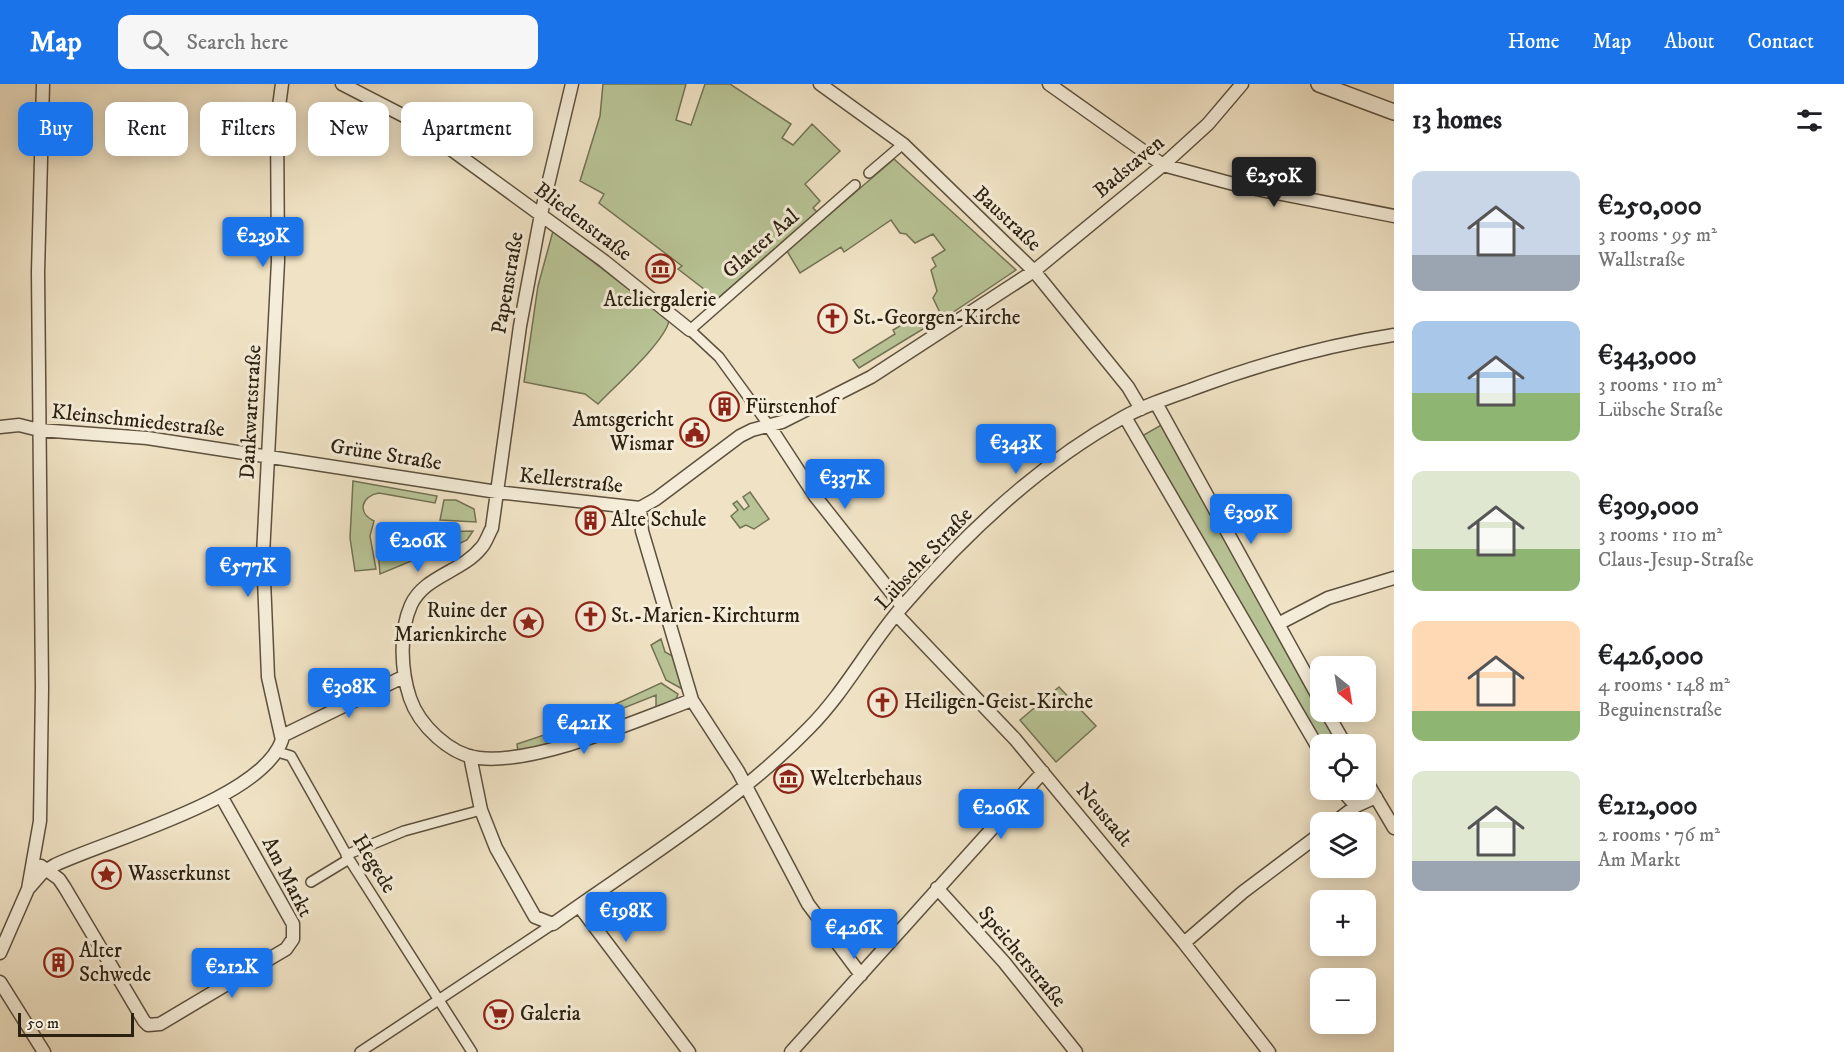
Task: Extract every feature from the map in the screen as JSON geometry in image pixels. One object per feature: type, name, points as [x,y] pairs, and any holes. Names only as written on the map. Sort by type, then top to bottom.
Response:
[{"type":"street","points":[[0,953],[28,889],[40,821],[42,734],[39,190],[43,84]]},
{"type":"street","name":"Dankwartstraße","points":[[281,743],[268,677],[263,555],[278,261],[277,121],[282,84]]},
{"type":"street","name":"Bliedenstraße","points":[[342,84],[408,118],[541,214],[690,330],[719,357],[770,427]]},
{"type":"street","name":"Papenstraße","points":[[403,677],[406,631],[411,605],[426,585],[456,569],[482,548],[492,528],[520,326],[541,214],[572,84]]},
{"type":"street","name":"Baustraße","points":[[820,84],[839,88],[903,144],[1034,271],[1128,387],[1141,409]]},
{"type":"street","points":[[1049,84],[1163,165],[1241,186],[1394,216]]},
{"type":"street","name":"Badstaven","points":[[640,508],[656,499],[740,436],[752,430],[770,427],[871,377],[1034,271],[1163,165],[1208,124],[1242,84]]},
{"type":"street","points":[[1319,84],[1394,112]]},
{"type":"street","points":[[869,173],[903,144]]},
{"type":"street","name":"Glatter Aal","points":[[690,330],[855,185]]},
{"type":"street","name":"Lübsche Straße","points":[[553,924],[694,824],[791,746],[824,712],[899,610],[955,550],[1008,502],[1075,448],[1141,409],[1269,362],[1394,335]]},
{"type":"street","points":[[1156,403],[1310,682]]},
{"type":"street","points":[[1125,417],[1310,734]]},
{"type":"street","name":"Kleinschmiedestraße","points":[[0,427],[20,425],[39,430],[147,438],[269,456]]},
{"type":"street","name":"Neustadt","points":[[770,427],[815,496],[899,610],[1043,772],[1184,943],[1269,1052]]},
{"type":"street","name":"Grüne Straße","points":[[269,456],[497,492]]},
{"type":"street","name":"Kellerstraße","points":[[497,492],[640,508]]},
{"type":"street","points":[[640,508],[642,531],[692,699],[745,784],[808,904],[861,975]]},
{"type":"street","points":[[1278,624],[1328,598],[1394,578]]},
{"type":"street","points":[[28,889],[46,870],[77,854],[198,809],[221,796],[270,762],[281,743],[403,677],[413,707],[436,736],[470,756],[504,757],[556,748],[692,699]]},
{"type":"street","name":"Hegede","points":[[281,743],[291,756],[348,857],[472,1052]]},
{"type":"street","points":[[470,756],[481,810],[496,848],[535,917],[553,924]]},
{"type":"street","points":[[791,1052],[1043,772]]},
{"type":"street","name":"Am Markt","points":[[35,856],[65,888],[145,1023],[156,1025],[286,949],[293,939],[293,924],[221,796]]},
{"type":"street","points":[[1376,797],[1394,828]]},
{"type":"street","points":[[1351,800],[1356,806]]},
{"type":"street","points":[[1348,812],[1369,800]]},
{"type":"street","points":[[311,882],[348,857],[404,831],[481,810]]},
{"type":"street","points":[[1184,943],[1243,892],[1310,842]]},
{"type":"street","points":[[65,888],[63,880],[65,866],[77,854]]},
{"type":"street","name":"Speicherstraße","points":[[937,888],[1004,962],[1076,1052]]},
{"type":"street","points":[[579,906],[689,1052]]},
{"type":"street","points":[[360,1052],[553,924]]},
{"type":"street","points":[[0,982],[44,1052]]},
{"type":"green space","points":[[603,84],[686,84],[676,120],[691,125],[705,84],[730,84],[791,124],[782,138],[793,145],[812,124],[840,151],[805,184],[820,201],[813,208],[817,212],[717,299],[678,269],[682,266],[599,203],[604,194],[580,181],[600,116]]},
{"type":"green space","points":[[894,159],[1016,270],[943,319],[933,298],[937,291],[931,270],[936,266],[932,258],[945,250],[933,234],[915,243],[906,234],[900,233],[891,220],[844,252],[841,247],[800,273],[787,251]]},
{"type":"green space","points":[[553,231],[669,320],[666,329],[650,351],[598,404],[585,394],[524,382],[538,286]]},
{"type":"green space","points":[[920,314],[928,326],[859,368],[853,360],[895,334],[893,330]]},
{"type":"green space","points":[[1163,424],[1310,693],[1310,722],[1327,722],[1335,734],[1316,734],[1142,436]]},
{"type":"green space","points":[[353,481],[437,496],[435,503],[379,493],[365,501],[363,509],[365,514],[374,521],[370,536],[376,569],[355,571],[350,538]]},
{"type":"green space","points":[[750,492],[769,519],[754,529],[746,525],[740,528],[731,516],[738,510],[733,504],[737,501],[744,510],[749,506],[743,497]]},
{"type":"green space","points":[[444,500],[456,500],[474,509],[476,522],[440,520]]},
{"type":"green space","points":[[382,523],[412,528],[410,536],[381,531]]},
{"type":"green space","points":[[473,531],[467,540],[435,555],[430,552],[435,532]]},
{"type":"green space","points":[[377,537],[422,545],[421,557],[380,574]]},
{"type":"green space","points":[[661,639],[665,652],[678,659],[684,690],[666,680],[651,645]]},
{"type":"green space","points":[[661,683],[678,694],[675,702],[656,709],[656,695],[586,723],[587,735],[578,737],[566,727]]},
{"type":"green space","points":[[1059,687],[1096,726],[1056,762],[1020,720]]},
{"type":"green space","points":[[562,729],[573,738],[518,752],[517,744]]},
{"type":"water","name":"Wasserkunst","points":[[107,861],[117,864],[120,874],[117,884],[107,887],[97,884],[94,874],[97,864]]},
{"type":"place","name":"Ateliergalerie","points":[[660,269]]},
{"type":"place","name":"St.-Georgen-Kirche","points":[[832,318]]},
{"type":"place","name":"Fürstenhof","points":[[724,407]]},
{"type":"place","name":"Amtsgericht Wismar","points":[[695,432]]},
{"type":"place","name":"Alte Schule","points":[[590,520]]},
{"type":"place","name":"St.-Marien-Kirchturm","points":[[590,616]]},
{"type":"place","name":"Ruine der Marienkirche","points":[[528,623]]},
{"type":"place","name":"Heiligen-Geist-Kirche","points":[[883,702]]},
{"type":"place","name":"Welterbehaus","points":[[789,779]]},
{"type":"place","name":"Wasserkunst","points":[[107,874]]},
{"type":"place","name":"Alter Schwede","points":[[58,963]]},
{"type":"place","name":"Galeria","points":[[499,1014]]}]
